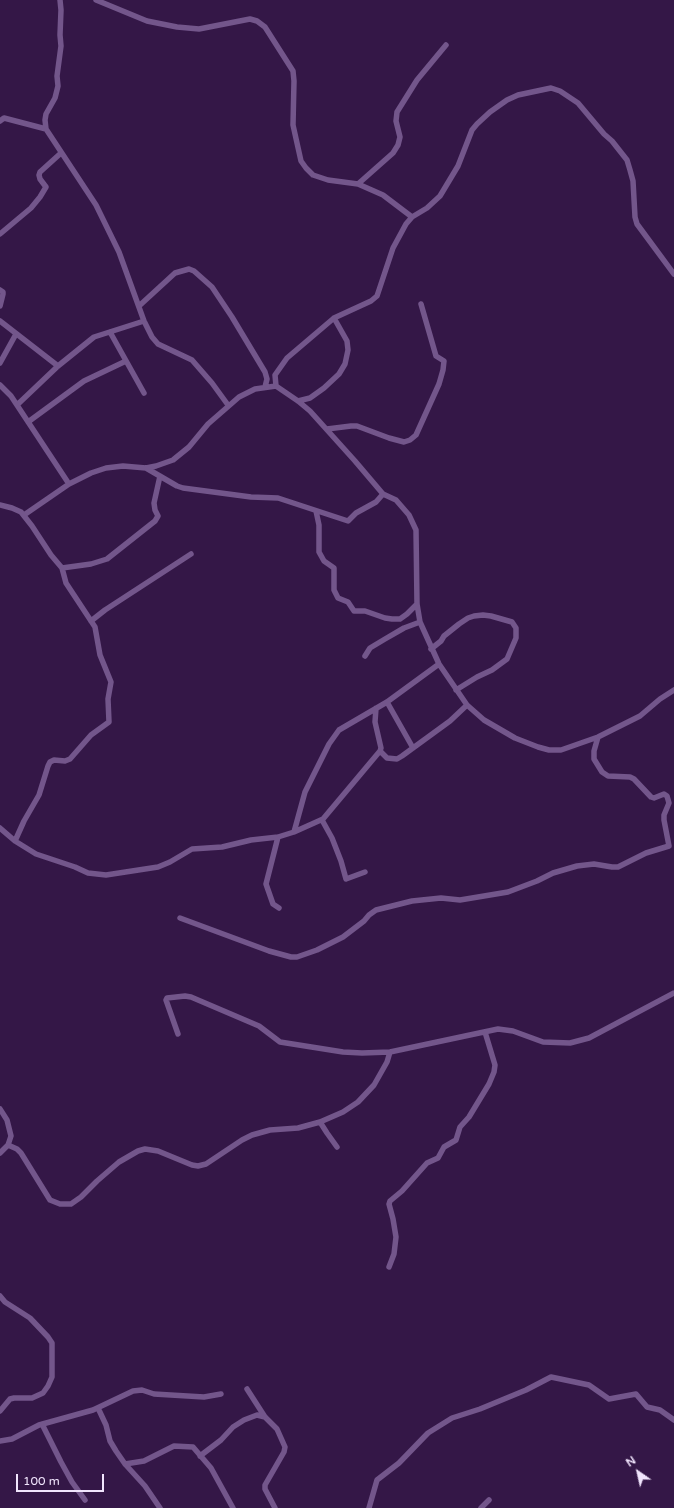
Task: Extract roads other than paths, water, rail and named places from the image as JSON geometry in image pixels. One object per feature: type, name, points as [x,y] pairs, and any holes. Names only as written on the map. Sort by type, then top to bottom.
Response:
[{"type":"street","points":[[60,0],[61,46],[57,76],[58,86],[55,98],[46,114],[46,128],[61,153],[96,204],[119,252],[138,306],[152,337],[158,344],[192,360],[212,383],[228,406]]},
{"type":"street","points":[[96,0],[147,21],[177,27],[203,28],[250,19],[257,21],[265,27],[293,71],[293,125],[301,161],[313,175],[328,180],[358,184],[383,195],[412,218]]},
{"type":"street","points":[[358,184],[395,149],[400,137],[396,121],[397,112],[417,80],[446,45]]},
{"type":"street","points":[[276,386],[275,375],[287,358],[334,318],[371,301],[377,296],[398,236],[406,224],[440,196],[458,166],[472,130],[482,118],[501,104],[518,95],[551,88],[560,91],[578,103],[621,152],[630,170],[637,224],[674,274]]},
{"type":"street","points":[[0,121],[4,118],[46,128]]},
{"type":"street","points":[[0,234],[31,208],[40,198],[46,187],[39,175],[46,165],[61,153]]},
{"type":"street","points":[[138,306],[175,273],[189,269],[194,271],[206,280],[212,287],[246,340],[265,372],[266,387]]},
{"type":"street","points":[[0,290],[4,294],[0,306]]},
{"type":"street","points":[[327,429],[357,426],[404,442],[410,440],[416,435],[438,384],[443,370],[444,360],[436,356],[421,304]]},
{"type":"street","points":[[298,401],[310,398],[324,388],[339,374],[345,364],[348,346],[334,318]]},
{"type":"street","points":[[0,321],[58,366]]},
{"type":"street","points":[[17,405],[58,366],[94,338],[144,321]]},
{"type":"street","points":[[110,332],[144,393]]},
{"type":"street","points":[[0,363],[16,334]]},
{"type":"street","points":[[28,422],[84,381],[126,361]]},
{"type":"street","points":[[0,385],[7,391],[17,405],[69,484]]},
{"type":"street","points":[[24,515],[69,484],[91,473],[106,468],[123,466],[146,468],[164,464],[182,454],[208,424],[246,392],[276,386],[298,401],[327,429],[383,494],[400,504],[414,524],[416,539],[417,604],[420,622],[439,664],[467,705],[484,720],[515,738],[549,750],[561,750],[598,737],[640,716],[660,699],[674,690]]},
{"type":"street","points":[[146,468],[183,488],[251,497],[278,498],[348,521],[356,513],[376,502],[383,494]]},
{"type":"street","points":[[62,568],[99,563],[107,559],[155,521],[158,516],[154,503],[160,476]]},
{"type":"street","points":[[0,505],[17,510],[24,515],[51,555],[62,568],[66,583],[91,621],[96,632],[100,655],[111,681],[108,698],[108,724],[91,735],[70,759],[65,761],[52,761],[48,764],[39,794],[15,841]]},
{"type":"street","points":[[316,511],[319,525],[319,552],[324,561],[334,568],[334,590],[338,598],[348,602],[354,611],[365,611],[392,619],[400,619],[417,604]]},
{"type":"street","points":[[91,621],[105,610],[191,554]]},
{"type":"street","points":[[431,648],[459,624],[474,616],[491,616],[512,622],[516,628],[516,638],[506,659],[492,670],[456,690]]},
{"type":"street","points":[[365,656],[370,648],[384,639],[404,628],[420,622]]},
{"type":"street","points":[[294,832],[305,792],[328,744],[343,727],[387,702],[439,664]]},
{"type":"street","points":[[387,702],[413,748]]},
{"type":"street","points":[[380,751],[387,758],[397,759],[450,721],[467,705]]},
{"type":"street","points":[[0,828],[29,851],[48,859],[75,867],[88,874],[106,875],[158,867],[192,849],[222,847],[259,838],[278,837],[294,832],[322,820],[380,751],[381,748],[375,722],[376,708]]},
{"type":"street","points":[[180,918],[269,951],[291,957],[297,957],[317,950],[343,937],[376,910],[412,901],[441,898],[460,900],[512,891],[554,873],[577,866],[594,864],[612,868],[646,853],[669,846],[664,820],[665,811],[669,803],[667,796],[664,794],[651,797],[634,779],[630,777],[608,776],[602,772],[594,759],[594,751],[598,737]]},
{"type":"street","points":[[322,820],[332,838],[341,861],[345,879],[365,872]]},
{"type":"street","points":[[278,837],[266,884],[273,904],[280,908]]},
{"type":"street","points":[[178,1034],[166,1000],[167,998],[188,996],[258,1026],[280,1042],[343,1052],[390,1052],[498,1029],[513,1031],[543,1042],[570,1043],[589,1038],[674,993]]},
{"type":"street","points":[[389,1267],[394,1254],[396,1237],[389,1204],[390,1201],[402,1191],[427,1163],[440,1157],[444,1147],[456,1140],[460,1127],[469,1117],[489,1084],[495,1065],[486,1032]]},
{"type":"street","points":[[8,1145],[17,1149],[21,1153],[50,1200],[56,1203],[70,1204],[81,1198],[118,1162],[142,1149],[158,1151],[198,1166],[206,1164],[252,1135],[270,1130],[291,1129],[320,1122],[343,1112],[358,1102],[374,1085],[387,1062],[390,1052]]},
{"type":"street","points":[[0,1109],[7,1120],[11,1134],[8,1145],[0,1154]]},
{"type":"street","points":[[320,1122],[337,1147]]},
{"type":"street","points":[[0,1296],[5,1302],[24,1313],[37,1324],[52,1344],[52,1377],[43,1393],[32,1398],[10,1399],[0,1411]]},
{"type":"street","points":[[369,1508],[377,1480],[399,1463],[428,1434],[452,1418],[480,1409],[526,1390],[551,1377],[588,1385],[609,1399],[636,1394],[647,1407],[660,1410],[674,1420]]},
{"type":"street","points":[[247,1389],[265,1416],[277,1429],[285,1447],[284,1452],[265,1485],[265,1489],[276,1508]]},
{"type":"street","points":[[0,1442],[12,1439],[42,1424],[98,1408],[119,1397],[138,1390],[159,1394],[204,1397],[221,1394]]},
{"type":"street","points":[[98,1408],[106,1425],[110,1441],[125,1464],[145,1486],[160,1508]]},
{"type":"street","points":[[200,1456],[221,1440],[233,1427],[244,1420],[257,1415],[265,1416]]},
{"type":"street","points":[[42,1424],[68,1476],[85,1500]]},
{"type":"street","points":[[125,1464],[144,1461],[167,1449],[179,1446],[193,1447],[217,1478],[234,1508]]},
{"type":"street","points":[[481,1508],[490,1500]]}]
